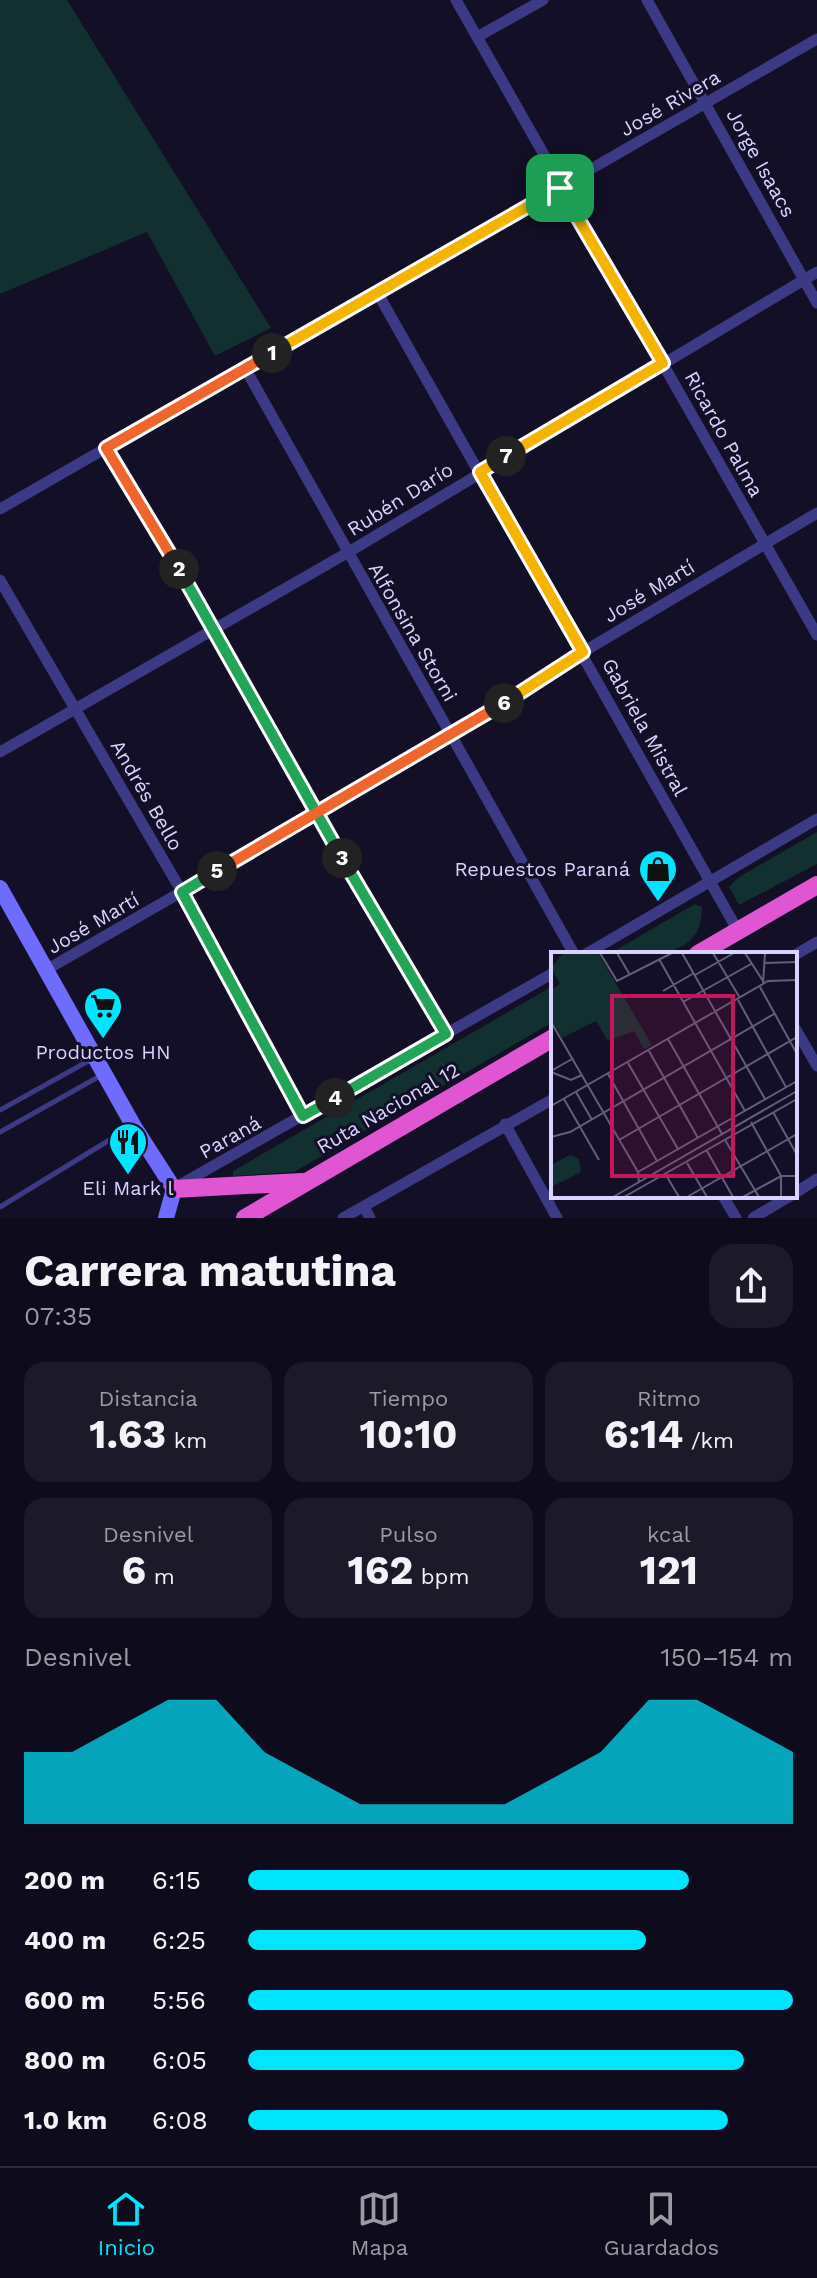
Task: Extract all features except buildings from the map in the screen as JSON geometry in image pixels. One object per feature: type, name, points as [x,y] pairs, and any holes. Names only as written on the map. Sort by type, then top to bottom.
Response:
[{"type":"highway","points":[[701,952],[817,885]]},
{"type":"highway","name":"Ruta Nacional 12","points":[[245,1218],[551,1039]]},
{"type":"highway","points":[[174,1189],[305,1182]]},
{"type":"main road","points":[[0,888],[133,1125],[174,1189],[166,1218]]},
{"type":"street","name":"Ricardo Palma","points":[[456,0],[560,188],[817,635]]},
{"type":"street","points":[[477,37],[543,0]]},
{"type":"street","name":"Jorge Isaacs","points":[[647,0],[817,303]]},
{"type":"street","name":"José Rivera","points":[[0,509],[817,39]]},
{"type":"street","name":"Rubén Darío","points":[[0,752],[347,553],[817,272]]},
{"type":"street","name":"Gabriela Mistral","points":[[377,292],[738,931]]},
{"type":"street","name":"Alfonsina Storni","points":[[245,368],[573,952]]},
{"type":"street","points":[[106,448],[216,629],[317,814],[446,1034]]},
{"type":"street","name":"José Martí","points":[[46,970],[452,736],[583,652],[817,513]]},
{"type":"street","name":"Andrés Bello","points":[[0,580],[182,892],[303,1116]]},
{"type":"street","points":[[589,952],[817,819]]},
{"type":"street","points":[[797,954],[817,942]]},
{"type":"street","name":"Paraná","points":[[174,1189],[551,974]]},
{"type":"street","points":[[797,1031],[817,1066]]},
{"type":"street","points":[[343,1218],[367,1212],[505,1124],[551,1100]]},
{"type":"street","points":[[505,1124],[557,1218]]},
{"type":"street","points":[[797,1192],[817,1179]]},
{"type":"street","points":[[724,1198],[736,1218]]},
{"type":"street","points":[[753,1218],[787,1198]]},
{"type":"lane","points":[[0,1110],[96,1057]]},
{"type":"lane","points":[[0,1132],[105,1073]]},
{"type":"lane","points":[[0,1207],[133,1125]]},
{"type":"green space","points":[[0,0],[67,0],[271,328],[215,356],[147,232],[0,294]]},
{"type":"green space","points":[[817,832],[817,864],[739,905],[729,887],[739,877]]},
{"type":"green space","points":[[695,904],[702,907],[700,925],[693,938],[682,946],[664,952],[612,952]]},
{"type":"green space","points":[[551,987],[551,1023],[294,1172],[233,1176],[233,1171]]},
{"type":"place","name":"Repuestos Paraná","points":[[658,903]]},
{"type":"place","name":"Productos HN","points":[[103,1040]]},
{"type":"place","name":"Eli Mark l","points":[[128,1176]]},
{"type":"route","points":[[560,188],[106,448],[216,629],[317,814],[446,1034],[303,1116],[182,892],[317,814],[452,736],[583,652],[480,472],[663,363],[560,188]]}]
